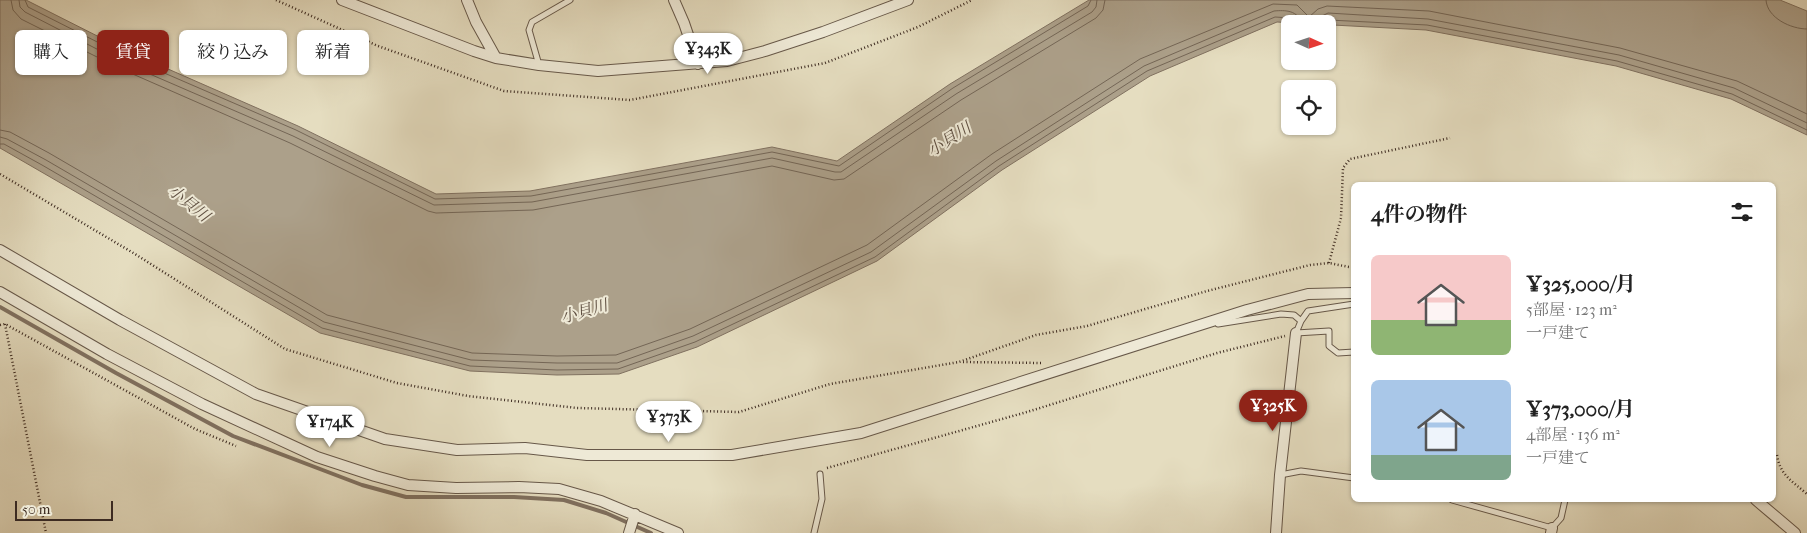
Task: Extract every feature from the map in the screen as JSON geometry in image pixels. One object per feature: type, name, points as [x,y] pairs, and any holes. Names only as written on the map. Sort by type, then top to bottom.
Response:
[{"type":"street","points":[[342,0],[474,52],[496,58],[539,65],[598,71],[727,61],[823,32],[908,0]]},
{"type":"street","points":[[467,0],[476,22],[496,58]]},
{"type":"street","points":[[674,0],[698,64]]},
{"type":"street","points":[[0,250],[120,320],[256,394],[385,439],[458,450],[525,448],[587,455],[732,455],[861,433],[1248,310],[1308,294],[1351,293]]},
{"type":"street","points":[[0,292],[107,354],[202,404],[317,457],[408,485],[456,488],[519,487],[559,489],[601,501],[678,533]]},
{"type":"street","points":[[1276,533],[1280,475],[1296,333]]},
{"type":"street","points":[[1758,502],[1795,533]]},
{"type":"street","points":[[629,533],[634,514]]},
{"type":"lane","points":[[539,65],[528,30],[532,22],[570,0]]},
{"type":"lane","points":[[1351,304],[1308,311],[1296,333],[1329,331],[1329,346],[1338,353],[1351,352]]},
{"type":"lane","points":[[1192,328],[1281,314],[1294,314],[1301,321]]},
{"type":"lane","points":[[1280,475],[1301,471],[1351,478]]},
{"type":"lane","points":[[814,533],[822,499],[820,474]]},
{"type":"lane","points":[[1458,502],[1552,531],[1561,518],[1564,502]]},
{"type":"path","points":[[1329,263],[1341,218],[1343,168],[1350,159],[1450,138]]},
{"type":"path","points":[[0,174],[135,254],[285,349],[397,383],[468,396],[577,408],[739,412],[830,384],[959,362],[1036,335],[1087,326],[1207,291],[1310,265],[1329,263],[1351,267]]},
{"type":"path","points":[[0,325],[5,324],[195,429],[236,446]]},
{"type":"path","points":[[5,324],[46,533]]},
{"type":"path","points":[[820,474],[828,466],[1027,412],[1217,353],[1296,333]]},
{"type":"path","points":[[959,362],[1046,363]]},
{"type":"path","points":[[1777,455],[1779,466],[1784,474],[1807,494]]},
{"type":"water","name":"小貝川","points":[[0,0],[26,0],[85,30],[15,30],[15,75],[87,75],[87,31],[97,36],[97,75],[169,75],[169,69],[298,126],[436,194],[530,191],[772,147],[837,161],[950,84],[1089,0],[1780,0],[1807,11],[1807,135],[1731,99],[1616,66],[1426,30],[1336,25],[1336,15],[1281,15],[1281,22],[1277,22],[1150,76],[1002,170],[877,261],[697,347],[619,374],[557,375],[470,371],[320,333],[0,148]]},
{"type":"waterway","points":[[0,307],[116,373],[233,436],[362,485],[406,497],[514,497],[564,500],[606,513],[651,533]]}]
